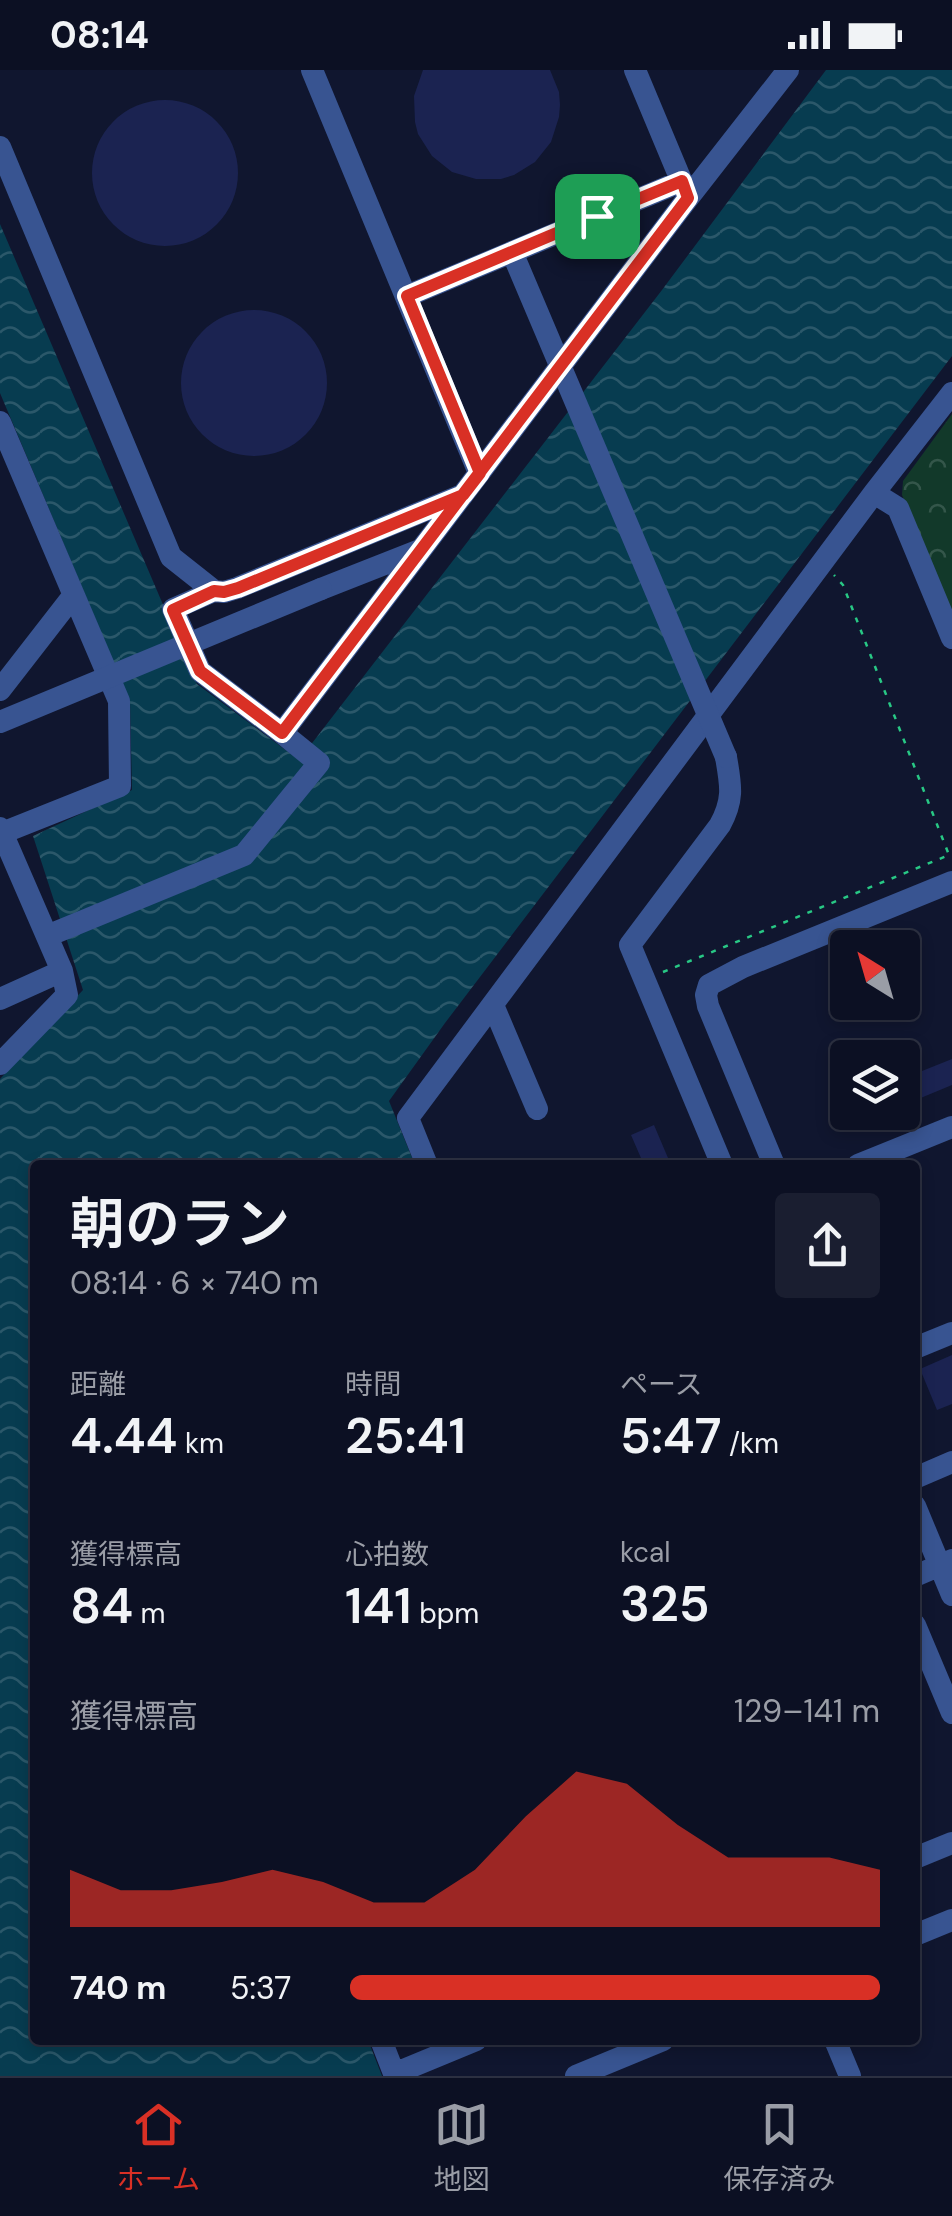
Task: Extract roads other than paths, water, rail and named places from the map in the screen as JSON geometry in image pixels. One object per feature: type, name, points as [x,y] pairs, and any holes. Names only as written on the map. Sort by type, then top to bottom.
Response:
[{"type":"street","points":[[312,70],[480,473]]},
{"type":"street","points":[[636,70],[685,189]]},
{"type":"street","points":[[282,733],[480,473],[685,189],[788,70]]},
{"type":"street","points":[[0,147],[171,558],[214,591]]},
{"type":"street","points":[[407,296],[512,252],[685,189]]},
{"type":"street","points":[[512,252],[726,757],[730,807],[720,826],[630,944],[720,1160]]},
{"type":"street","points":[[425,1160],[408,1118],[952,392]]},
{"type":"street","points":[[0,422],[6,451],[119,700],[120,786],[1,830],[62,971],[67,995],[0,1064]]},
{"type":"street","points":[[874,493],[898,508],[952,638]]},
{"type":"street","points":[[46,936],[244,856],[319,763],[200,671],[173,610],[214,591],[238,588],[463,495]]},
{"type":"street","points":[[0,722],[423,549]]},
{"type":"street","points":[[0,690],[73,596]]},
{"type":"street","points":[[772,1160],[708,1006],[709,985],[743,967],[952,882]]},
{"type":"street","points":[[0,999],[62,971]]},
{"type":"street","points":[[493,1005],[537,1109]]},
{"type":"street","points":[[870,1160],[952,1127]]},
{"type":"street","points":[[920,1346],[952,1332]]},
{"type":"street","points":[[920,1476],[952,1462]]},
{"type":"street","points":[[920,1515],[946,1563],[952,1595]]},
{"type":"street","points":[[920,1574],[946,1563]]},
{"type":"street","points":[[920,1637],[952,1713]]},
{"type":"street","points":[[920,1856],[952,1842]]},
{"type":"street","points":[[920,1933],[952,1920]]},
{"type":"street","points":[[383,2045],[395,2075],[464,2045]]},
{"type":"street","points":[[576,2076],[651,2045]]},
{"type":"street","points":[[837,2045],[850,2076]]},
{"type":"water","points":[[826,70],[952,70],[952,356],[389,1101],[413,1160],[30,1160],[30,2045],[370,2045],[382,2076],[0,2076],[0,1079],[83,990],[33,836],[132,790],[130,701],[0,393],[0,224],[197,684],[299,760],[662,290]]}]
